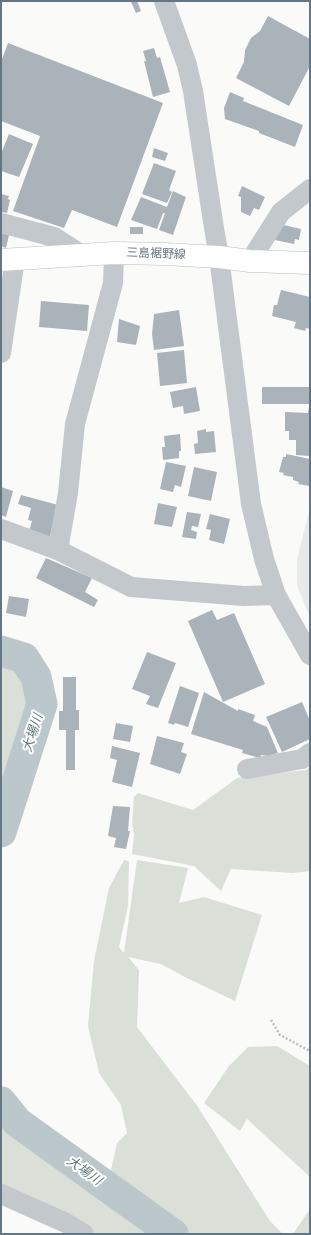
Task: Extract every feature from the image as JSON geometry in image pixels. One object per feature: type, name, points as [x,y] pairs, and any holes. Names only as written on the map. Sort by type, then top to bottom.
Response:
[{"type":"main road","name":"三島裾野線","points":[[8,260],[114,253],[219,257],[250,261],[310,263]]},
{"type":"street","points":[[164,1],[187,65],[193,91],[219,257],[251,504],[264,559],[276,595],[310,655]]},
{"type":"street","points":[[250,261],[281,212],[310,189]]},
{"type":"street","points":[[1,223],[54,237],[82,255]]},
{"type":"street","points":[[58,550],[68,493],[75,424],[113,283],[114,253]]},
{"type":"street","points":[[1,353],[8,260]]},
{"type":"street","points":[[1,529],[58,550],[131,587],[244,596],[276,595]]},
{"type":"street","points":[[247,768],[302,759],[310,754]]},
{"type":"street","points":[[1,1194],[66,1223],[84,1234]]},
{"type":"path","points":[[270,1020],[280,1035],[310,1051]]},
{"type":"shaded area","points":[[310,507],[310,618],[297,585],[297,559]]},
{"type":"shaded area","points":[[1,660],[8,660],[23,676],[34,704],[1,806]]},
{"type":"shaded area","points":[[310,767],[310,871],[292,873],[231,869],[221,891],[194,866],[132,854],[134,834],[132,824],[134,797],[138,793],[193,810],[237,778],[306,770]]},
{"type":"shaded area","points":[[124,860],[129,861],[128,906],[119,947],[124,953],[137,860],[188,868],[179,903],[204,897],[262,915],[235,1001],[161,964],[128,957],[139,970],[137,1027],[198,1107],[270,1221],[283,1234],[79,1234],[1,1189],[1,1100],[39,1131],[93,1167],[111,1170],[117,1143],[127,1133],[121,1105],[99,1073],[88,1026],[94,961],[109,888]]},
{"type":"shaded area","points":[[277,1046],[310,1066],[310,1177],[247,1119],[240,1131],[204,1103],[229,1066],[248,1047]]},
{"type":"shaded area","points":[[310,1209],[310,1234],[293,1234]]},
{"type":"building","points":[[137,1],[141,11],[136,13],[131,2]]},
{"type":"building","points":[[268,16],[310,39],[310,66],[289,106],[236,78],[244,62],[245,50],[251,38],[260,31]]},
{"type":"building","points":[[8,43],[163,103],[117,227],[72,210],[64,228],[13,211],[40,136],[1,121],[1,62]]},
{"type":"building","points":[[154,48],[157,58],[160,57],[170,92],[153,97],[143,51]]},
{"type":"building","points":[[230,92],[244,98],[243,101],[303,125],[295,147],[259,133],[259,131],[225,119],[224,108]]},
{"type":"building","points":[[9,134],[33,144],[19,177],[1,171],[1,150],[2,151]]},
{"type":"building","points":[[154,148],[168,153],[165,161],[152,157]]},
{"type":"building","points":[[154,163],[176,171],[169,190],[172,192],[167,203],[142,194]]},
{"type":"building","points":[[242,186],[265,197],[259,210],[254,208],[250,216],[241,212],[241,197],[238,196]]},
{"type":"building","points":[[173,191],[186,197],[173,235],[159,230],[165,213],[163,213],[157,229],[131,220],[141,197],[167,207]]},
{"type":"building","points":[[1,194],[9,196],[8,199],[10,200],[7,213],[1,212]]},
{"type":"building","points":[[279,224],[301,229],[299,240],[295,239],[294,244],[275,240]]},
{"type":"building","points":[[130,227],[143,227],[143,234],[130,234]]},
{"type":"building","points":[[1,233],[9,235],[6,248],[1,246]]},
{"type":"building","points":[[281,290],[310,297],[310,329],[306,328],[305,331],[294,328],[296,322],[272,316],[274,305],[277,305]]},
{"type":"building","points":[[41,301],[89,305],[87,331],[39,327]]},
{"type":"building","points":[[179,310],[184,346],[154,350],[152,334],[154,314]]},
{"type":"building","points":[[119,319],[140,326],[136,345],[117,342]]},
{"type":"building","points":[[184,350],[187,383],[160,386],[157,353]]},
{"type":"building","points":[[196,387],[200,411],[184,414],[183,406],[173,408],[170,392]]},
{"type":"building","points":[[262,387],[310,387],[310,404],[262,404]]},
{"type":"building","points":[[309,407],[310,456],[296,455],[296,440],[289,440],[289,431],[285,431],[285,412],[308,413]]},
{"type":"building","points":[[206,429],[206,432],[214,431],[216,452],[195,454],[194,444],[198,443],[197,431]]},
{"type":"building","points":[[180,434],[181,451],[179,451],[179,458],[163,460],[162,447],[165,447],[164,436]]},
{"type":"building","points":[[286,454],[310,459],[310,486],[298,484],[299,482],[293,480],[293,477],[283,475],[284,473],[279,472],[283,457],[286,457]]},
{"type":"building","points":[[166,462],[186,466],[181,487],[175,485],[173,492],[160,489]]},
{"type":"building","points":[[194,467],[217,472],[211,501],[188,496]]},
{"type":"building","points":[[1,487],[13,491],[6,517],[1,515]]},
{"type":"building","points":[[21,495],[58,505],[49,540],[28,535],[32,521],[28,520],[31,508],[18,504]]},
{"type":"building","points":[[158,503],[177,507],[172,527],[154,524]]},
{"type":"building","points":[[187,512],[201,514],[198,527],[192,526],[191,530],[197,532],[196,539],[182,537]]},
{"type":"building","points":[[210,514],[230,519],[224,544],[209,540],[211,530],[206,529]]},
{"type":"building","points":[[46,558],[92,578],[85,592],[98,600],[94,607],[36,578]]},
{"type":"building","points":[[9,596],[29,599],[26,617],[6,613]]},
{"type":"building","points":[[212,610],[217,620],[234,613],[265,684],[223,702],[188,621]]},
{"type":"building","points":[[147,652],[176,663],[158,708],[146,704],[150,696],[132,689]]},
{"type":"building","points":[[63,677],[76,677],[76,710],[79,710],[79,730],[75,730],[75,770],[66,770],[66,730],[59,730],[59,711],[63,711]]},
{"type":"building","points":[[180,686],[199,693],[188,727],[175,723],[174,725],[168,723]]},
{"type":"building","points":[[204,692],[238,711],[238,709],[255,715],[253,721],[267,727],[278,753],[268,756],[261,755],[260,758],[242,753],[243,750],[191,734]]},
{"type":"building","points":[[302,702],[310,721],[310,739],[282,752],[266,717]]},
{"type":"building","points":[[116,723],[133,726],[130,742],[113,739]]},
{"type":"building","points":[[157,736],[184,743],[181,752],[187,754],[180,774],[150,764]]},
{"type":"building","points":[[112,746],[140,753],[132,787],[112,782],[117,760],[110,758]]},
{"type":"building","points":[[113,806],[130,807],[128,831],[130,831],[126,849],[114,847],[116,838],[108,836]]},
{"type":"waterway","name":"大場川","points":[[1,651],[24,658],[36,677],[42,704],[1,832]]},
{"type":"waterway","name":"大場川","points":[[1,1102],[17,1122],[173,1234]]}]
